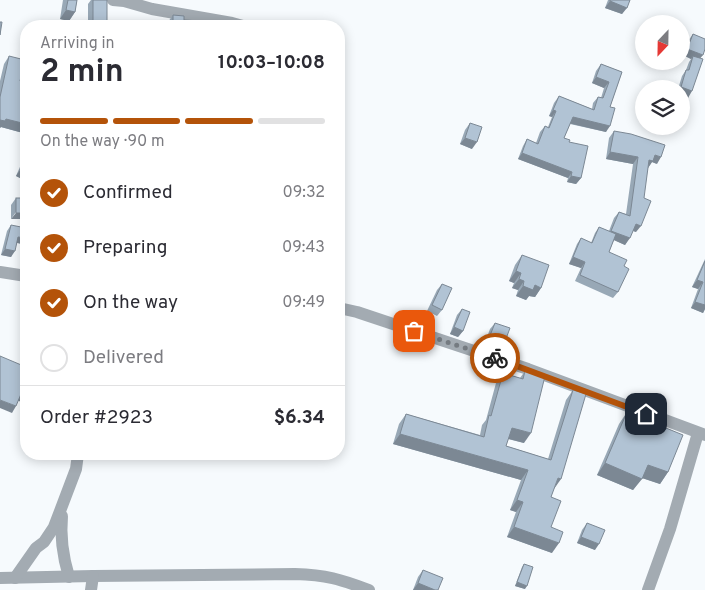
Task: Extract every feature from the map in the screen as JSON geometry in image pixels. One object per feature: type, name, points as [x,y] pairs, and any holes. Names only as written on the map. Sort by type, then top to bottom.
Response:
[{"type":"street","points":[[113,0],[215,20]]},
{"type":"street","points":[[0,272],[20,275]]},
{"type":"street","points":[[345,309],[528,369],[701,434],[648,590]]},
{"type":"street","points":[[14,578],[54,527],[76,469],[77,460]]},
{"type":"street","points":[[64,501],[61,528],[64,559],[70,577]]},
{"type":"street","points":[[0,578],[322,575],[369,590]]},
{"type":"street","points":[[91,590],[93,576]]},
{"type":"building","points":[[68,0],[77,0],[75,12],[66,10]]},
{"type":"building","points":[[93,0],[107,0],[107,20],[93,20]]},
{"type":"building","points":[[610,0],[630,0],[627,8]]},
{"type":"building","points":[[173,15],[184,16],[184,20],[173,20]]},
{"type":"building","points":[[693,34],[705,39],[703,55],[690,50],[690,42]]},
{"type":"building","points":[[9,56],[20,59],[20,122],[6,119],[5,121],[0,120],[0,97]]},
{"type":"building","points":[[693,56],[703,59],[692,91],[690,90],[690,80],[683,80],[686,70],[690,70]]},
{"type":"building","points":[[601,64],[622,72],[610,107],[615,108],[610,126],[573,117],[564,138],[570,140],[569,142],[588,146],[581,178],[571,176],[572,172],[522,153],[527,139],[538,144],[545,126],[549,128],[556,111],[553,110],[559,96],[594,110],[598,97],[603,98],[609,82],[596,77]]},
{"type":"building","points":[[470,123],[482,127],[477,142],[465,138]]},
{"type":"building","points":[[614,131],[631,134],[665,145],[661,157],[655,155],[653,161],[649,160],[644,198],[651,201],[641,226],[636,224],[630,238],[611,231],[619,212],[630,216],[638,157],[610,152]]},
{"type":"building","points":[[16,198],[20,198],[20,213],[16,213]]},
{"type":"building","points":[[11,225],[20,227],[20,237],[18,237],[15,251],[5,249]]},
{"type":"building","points":[[599,227],[616,234],[609,252],[627,260],[624,266],[629,269],[618,292],[580,275],[585,262],[573,257],[581,238],[592,243]]},
{"type":"building","points":[[522,255],[549,265],[541,288],[535,285],[533,290],[523,286],[524,281],[519,279],[521,273],[516,271]]},
{"type":"building","points":[[705,261],[705,305],[695,302],[703,282],[697,280]]},
{"type":"building","points":[[442,284],[452,288],[442,310],[432,305]]},
{"type":"building","points":[[462,309],[470,312],[463,331],[454,327]]},
{"type":"building","points":[[495,323],[510,328],[504,344],[489,338]]},
{"type":"building","points":[[0,356],[20,364],[20,396],[16,406],[0,400]]},
{"type":"building","points":[[525,371],[545,376],[531,433],[512,428],[506,446],[551,460],[573,390],[586,394],[561,479],[558,478],[551,497],[561,501],[551,527],[563,532],[559,543],[514,527],[523,502],[517,500],[528,470],[400,434],[406,414],[484,437],[503,373],[523,379]]},
{"type":"building","points":[[627,412],[683,435],[668,472],[648,465],[642,479],[605,463]]},
{"type":"building","points":[[587,523],[605,530],[599,544],[581,537]]},
{"type":"building","points":[[524,564],[533,567],[527,586],[517,582]]},
{"type":"building","points":[[423,570],[443,578],[438,590],[418,583]]},
{"type":"way so far","points":[[414,331],[495,358]]},
{"type":"route","points":[[495,358],[646,414]]}]
